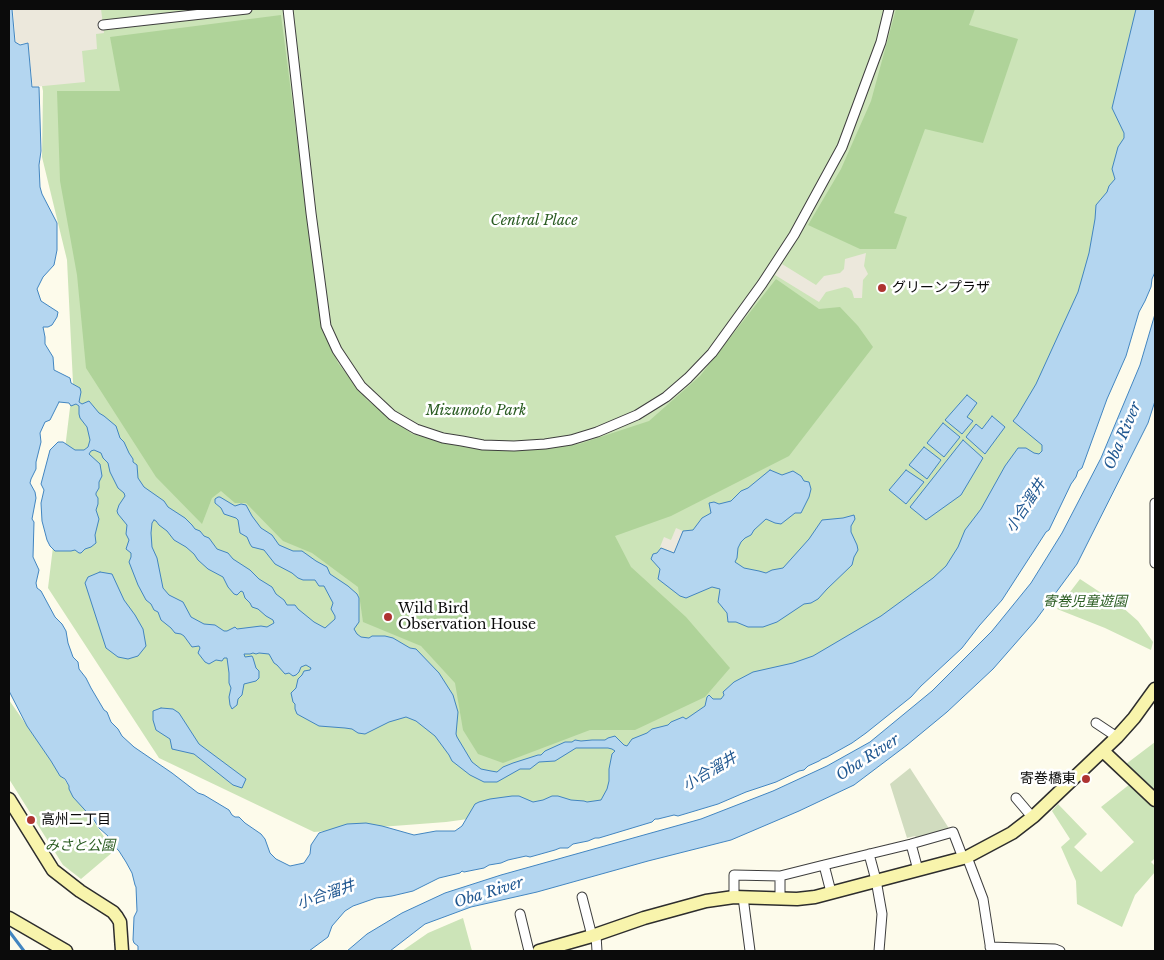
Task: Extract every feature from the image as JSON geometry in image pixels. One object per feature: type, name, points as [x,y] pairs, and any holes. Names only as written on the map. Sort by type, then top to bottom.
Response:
[{"type":"street","points":[[103,26],[248,9]]},
{"type":"street","points":[[288,9],[326,326],[337,350],[361,386],[392,415],[416,429],[462,442],[514,446],[571,440],[616,425],[637,415],[666,397],[712,353],[776,268],[842,147],[881,42],[889,9]]},
{"type":"street","points":[[1155,503],[1155,563]]},
{"type":"street","points":[[539,951],[706,901],[739,897],[806,898],[965,858],[1012,834],[1032,818],[1104,751],[1134,718],[1155,689]]},
{"type":"street","points":[[1096,723],[1117,737]]},
{"type":"street","points":[[1104,751],[1155,800]]},
{"type":"street","points":[[1016,798],[1032,818]]},
{"type":"street","points":[[9,799],[53,870],[118,917],[122,951]]},
{"type":"street","points":[[750,951],[734,874],[780,876],[953,832],[983,899],[991,949],[1055,949],[1060,951]]},
{"type":"street","points":[[911,844],[918,870]]},
{"type":"street","points":[[870,854],[882,914],[879,951]]},
{"type":"street","points":[[824,865],[831,892]]},
{"type":"street","points":[[780,876],[780,898]]},
{"type":"street","points":[[582,897],[594,935],[596,951]]},
{"type":"street","points":[[520,914],[529,951]]},
{"type":"street","points":[[9,918],[66,951]]},
{"type":"green space","name":"Mizumoto Park","points":[[26,9],[1155,9],[1155,35],[1062,427],[961,576],[607,800],[446,822],[314,832],[159,758],[48,588],[73,383],[67,260],[42,157],[43,91]]},
{"type":"green space","points":[[896,9],[975,9],[969,25],[1018,39],[983,143],[925,129],[894,213],[907,217],[896,249],[860,249],[808,225],[841,169],[871,101]]},
{"type":"green space","points":[[281,15],[321,323],[338,363],[367,400],[412,434],[454,445],[534,449],[579,444],[649,421],[700,376],[776,279],[819,309],[840,307],[858,326],[873,347],[789,456],[671,516],[615,536],[631,567],[686,617],[730,668],[705,697],[635,730],[590,730],[503,763],[478,754],[463,730],[455,683],[421,646],[363,622],[358,587],[312,553],[283,541],[246,503],[235,503],[221,491],[212,498],[202,524],[156,477],[86,368],[77,275],[60,181],[57,91],[120,91],[110,37]]},
{"type":"green space","name":"寄巻児童遊園","points":[[1080,579],[1121,606],[1138,621],[1153,642],[1151,650],[1105,628],[1057,609]]},
{"type":"green space","name":"みさと公園","points":[[9,700],[114,851],[81,879],[63,865],[9,779]]},
{"type":"green space","points":[[1155,742],[1155,791],[1126,764]]},
{"type":"green space","points":[[910,768],[950,830],[918,841],[915,836],[907,838],[890,784]]},
{"type":"green space","points":[[1130,784],[1155,808],[1155,858],[1151,862],[1155,866],[1155,872],[1135,895],[1122,927],[1077,904],[1076,881],[1061,847],[1070,839],[1052,811],[1058,804],[1087,834],[1074,847],[1101,872],[1134,842],[1101,807]]},
{"type":"green space","points":[[463,918],[472,951],[402,951],[428,933]]},
{"type":"shaded area","points":[[13,9],[101,9],[104,33],[96,34],[97,49],[82,51],[85,82],[33,87],[28,43],[16,44]]},
{"type":"shaded area","points":[[866,253],[864,266],[868,274],[863,280],[862,298],[854,298],[852,291],[845,287],[826,292],[819,302],[775,275],[782,264],[816,285],[824,276],[840,273],[844,269],[845,259]]},
{"type":"shaded area","points":[[676,528],[683,531],[674,553],[660,547],[664,537],[671,540]]},
{"type":"water","name":"小合溜井","points":[[9,9],[12,9],[15,42],[20,45],[28,43],[32,87],[39,87],[40,187],[57,223],[57,250],[54,265],[43,277],[37,289],[41,301],[58,312],[52,325],[43,327],[45,344],[53,357],[54,370],[70,378],[71,383],[80,388],[79,402],[82,404],[89,401],[99,413],[116,426],[120,438],[124,442],[133,462],[137,465],[138,478],[144,487],[185,518],[195,529],[209,538],[217,549],[228,553],[233,559],[272,587],[287,605],[295,605],[314,622],[325,628],[335,619],[331,609],[333,603],[324,586],[319,586],[315,580],[298,578],[275,564],[264,550],[252,547],[247,537],[240,533],[238,520],[224,514],[215,503],[215,499],[218,497],[235,506],[246,505],[261,528],[272,535],[279,545],[293,551],[302,551],[327,567],[330,574],[357,594],[359,598],[359,622],[354,629],[357,634],[361,637],[369,638],[372,636],[385,636],[393,638],[410,648],[416,649],[439,673],[453,695],[458,712],[456,734],[472,762],[481,769],[497,772],[513,763],[541,755],[545,751],[565,742],[605,740],[615,736],[627,746],[632,739],[652,729],[668,725],[683,717],[686,719],[705,706],[709,695],[713,699],[721,699],[724,695],[723,692],[734,682],[753,672],[793,663],[813,656],[881,616],[933,578],[946,566],[958,547],[965,530],[981,509],[1005,466],[1018,448],[1026,448],[1039,454],[1042,451],[1042,445],[1013,421],[1036,384],[1078,292],[1089,253],[1096,205],[1115,179],[1112,169],[1118,147],[1124,138],[1124,133],[1112,108],[1136,9],[1155,9],[1155,272],[1151,287],[1139,312],[1126,356],[1107,399],[1082,468],[1078,471],[1071,484],[1049,530],[1002,600],[962,648],[911,697],[852,743],[808,766],[804,770],[718,804],[678,816],[674,815],[655,819],[652,822],[573,844],[568,848],[560,848],[530,857],[526,856],[508,860],[484,868],[462,871],[439,878],[413,891],[376,898],[353,906],[345,911],[332,926],[328,937],[309,951],[138,951],[138,946],[133,940],[134,917],[137,911],[136,887],[132,873],[119,851],[107,838],[108,836],[73,797],[65,779],[60,776],[27,726],[9,691]],"holes":[[[59,402],[69,403],[71,406],[76,404],[79,406],[80,418],[87,427],[90,440],[88,447],[84,450],[75,450],[63,442],[58,442],[50,450],[41,484],[44,490],[41,503],[42,521],[50,546],[55,551],[75,550],[81,553],[96,543],[95,535],[99,519],[96,510],[98,504],[96,493],[102,476],[100,464],[89,454],[94,450],[101,453],[108,463],[118,488],[125,496],[117,511],[127,525],[126,534],[129,540],[126,549],[131,553],[129,562],[138,585],[146,600],[158,612],[161,620],[175,633],[184,636],[192,647],[199,646],[198,653],[205,662],[209,664],[216,660],[222,661],[224,658],[227,658],[231,688],[229,697],[232,709],[237,705],[238,699],[242,695],[244,684],[256,681],[259,678],[259,671],[252,656],[245,657],[244,654],[269,654],[274,663],[285,674],[296,675],[301,667],[306,665],[311,668],[304,671],[298,679],[296,688],[291,693],[297,714],[319,726],[352,729],[358,733],[365,734],[389,722],[406,717],[416,721],[435,736],[452,761],[470,775],[484,782],[497,782],[520,769],[530,769],[539,762],[555,761],[576,748],[612,749],[615,751],[612,754],[609,781],[601,800],[587,802],[558,796],[533,802],[519,796],[490,799],[475,804],[462,826],[455,831],[436,831],[414,835],[366,823],[347,824],[319,833],[311,845],[310,854],[304,863],[290,866],[276,859],[270,853],[261,834],[239,817],[232,815],[229,810],[198,793],[134,747],[122,736],[111,722],[107,712],[79,669],[78,662],[73,657],[68,643],[66,631],[55,617],[41,591],[37,588],[36,583],[39,570],[33,557],[34,522],[32,519],[36,498],[30,483],[36,469],[41,442],[40,433],[45,422],[50,420]],[[154,520],[174,540],[194,554],[208,569],[223,577],[234,594],[237,595],[241,591],[243,592],[252,607],[258,609],[273,620],[274,623],[267,627],[237,629],[235,627],[224,631],[215,625],[204,624],[191,617],[183,602],[169,595],[163,588],[157,558],[152,547],[151,533]]]},
{"type":"water","name":"Oba River","points":[[1155,314],[1155,401],[1148,423],[1077,564],[1035,621],[993,669],[947,712],[907,745],[854,785],[731,840],[537,892],[471,907],[425,924],[390,951],[347,951],[367,934],[402,913],[445,893],[501,875],[701,819],[773,791],[827,766],[870,742],[932,691],[992,631],[1031,583],[1062,533],[1101,458],[1140,365]]},
{"type":"water","points":[[967,395],[977,403],[967,417],[973,421],[962,434],[945,420]]},
{"type":"water","points":[[992,416],[1005,427],[985,454],[966,437],[976,424],[982,429]]},
{"type":"water","points":[[943,423],[960,437],[944,457],[927,443]]},
{"type":"water","points":[[963,440],[983,458],[961,495],[926,520],[910,507]]},
{"type":"water","points":[[924,447],[941,460],[927,479],[909,465]]},
{"type":"water","points":[[770,470],[782,475],[793,471],[801,476],[804,481],[809,482],[811,489],[809,497],[801,513],[795,513],[781,524],[766,519],[751,535],[741,542],[735,562],[744,568],[766,573],[783,568],[809,539],[822,520],[854,515],[855,519],[851,526],[851,532],[858,550],[852,565],[818,599],[804,604],[777,622],[763,627],[748,627],[736,622],[728,622],[727,613],[718,602],[720,589],[712,587],[686,598],[680,596],[658,579],[660,569],[651,559],[653,554],[657,553],[661,548],[674,553],[683,531],[693,530],[702,518],[711,513],[709,503],[719,504],[731,501],[741,491],[748,488]]},
{"type":"water","points":[[906,470],[924,482],[906,504],[889,490]]},
{"type":"water","points":[[100,572],[112,574],[124,600],[143,629],[146,646],[138,656],[128,659],[118,657],[106,648],[85,583],[88,577]]},
{"type":"water","points":[[161,708],[173,709],[179,713],[199,744],[246,779],[242,788],[233,785],[194,754],[172,749],[170,739],[156,730],[153,720],[153,711]]},
{"type":"waterway","points":[[9,931],[24,951]]},
{"type":"place","name":"グリーンプラザ","points":[[882,288]]},
{"type":"place","name":"Wild Bird Observation House","points":[[388,617]]},
{"type":"place","name":"寄巻橋東","points":[[1086,779]]},
{"type":"place","name":"高州二丁目","points":[[31,820]]},
{"type":"park label","name":"Central Place","points":[[534,221]]}]
